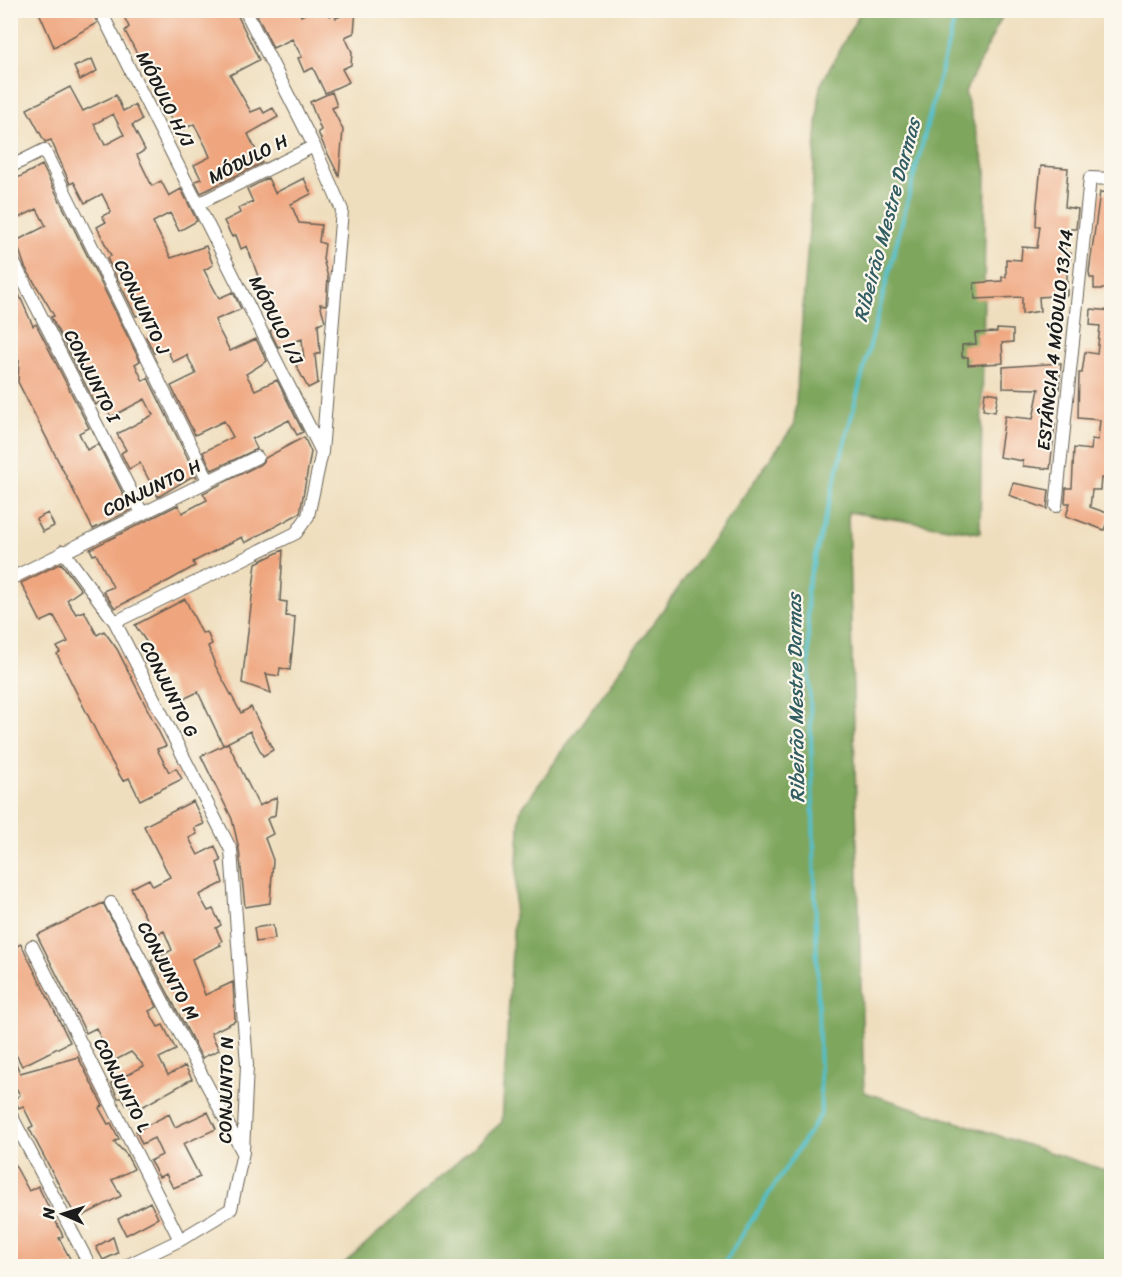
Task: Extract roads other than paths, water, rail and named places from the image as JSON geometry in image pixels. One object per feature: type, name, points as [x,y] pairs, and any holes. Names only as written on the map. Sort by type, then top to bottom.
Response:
[{"type":"street","name":"MÓDULO H/J","points":[[100,10],[198,204]]},
{"type":"street","points":[[115,622],[296,532],[308,516],[322,452],[342,210],[314,146],[245,10]]},
{"type":"street","name":"MÓDULO H","points":[[198,204],[314,146]]},
{"type":"street","name":"CONJUNTO J","points":[[10,167],[44,150],[208,480]]},
{"type":"street","name":"ESTÂNCIA 4 MÓDULO 13/14","points":[[1056,507],[1090,178],[1112,179]]},
{"type":"street","name":"MÓDULO I/J","points":[[198,204],[322,452]]},
{"type":"street","name":"CONJUNTO I","points":[[10,255],[142,513]]},
{"type":"street","name":"CONJUNTO H","points":[[10,579],[256,457]]},
{"type":"street","name":"CONJUNTO G","points":[[63,551],[115,622],[231,850]]},
{"type":"street","name":"CONJUNTO N","points":[[126,1266],[180,1240],[231,1209],[243,1152],[247,1065],[231,850]]},
{"type":"street","name":"CONJUNTO M","points":[[111,903],[243,1152]]},
{"type":"street","name":"CONJUNTO L","points":[[32,946],[180,1240]]},
{"type":"street","points":[[10,1113],[90,1266]]},
{"type":"waterway","name":"Ribeirão Mestre Darmas","points":[[722,1266],[821,1114],[807,588],[957,10]]}]
